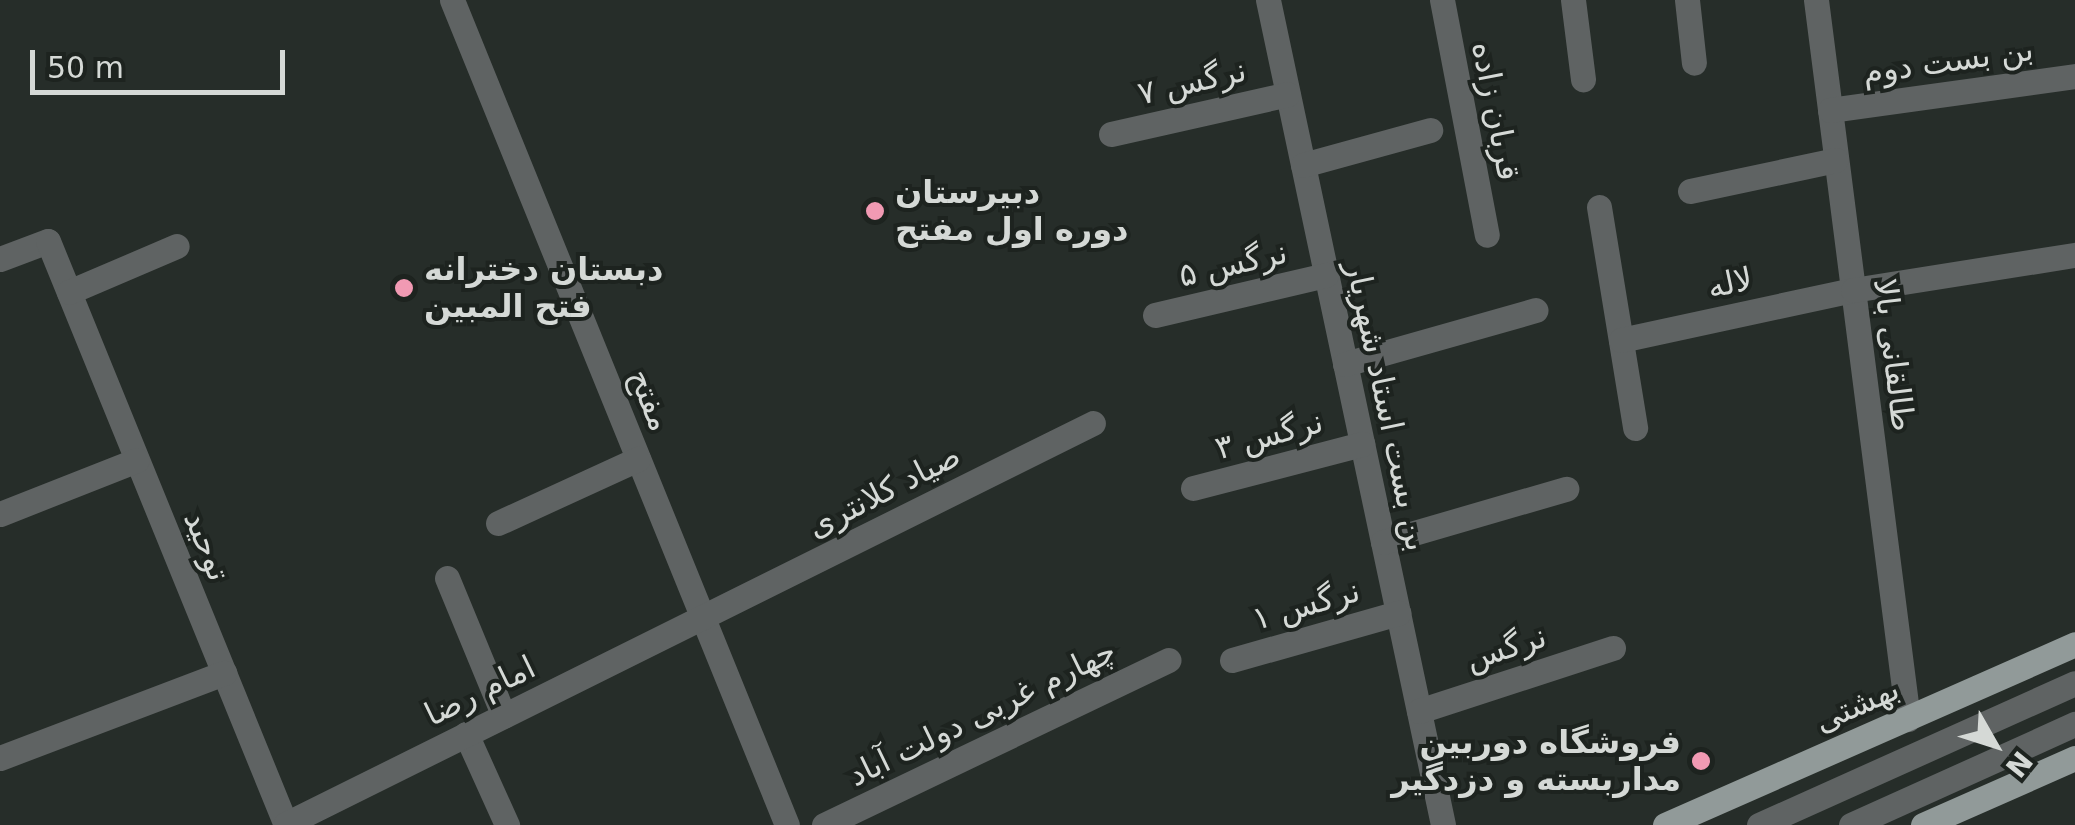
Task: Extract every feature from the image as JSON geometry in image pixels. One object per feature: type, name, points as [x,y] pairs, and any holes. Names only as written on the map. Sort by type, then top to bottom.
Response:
[{"type":"main road","name":"بهشتی","points":[[1666,825],[2075,644]]},
{"type":"main road","points":[[1923,825],[2075,758]]},
{"type":"street","name":"مفتح","points":[[452,0],[788,825]]},
{"type":"street","name":"بن بست استاد شهریار","points":[[1268,0],[1443,825]]},
{"type":"street","name":"قربان زاده","points":[[1442,0],[1486,235]]},
{"type":"street","points":[[1573,0],[1583,79]]},
{"type":"street","points":[[1686,0],[1694,63]]},
{"type":"street","name":"طالقانی بالا","points":[[1816,0],[1908,719]]},
{"type":"street","name":"بن بست دوم","points":[[1830,110],[2075,76]]},
{"type":"street","name":"نرگس ۷","points":[[1111,134],[1288,94]]},
{"type":"street","points":[[1303,164],[1430,130]]},
{"type":"street","points":[[1690,191],[1836,160]]},
{"type":"street","points":[[1599,207],[1635,428]]},
{"type":"street","name":"توحید","points":[[0,260],[48,241],[286,824]]},
{"type":"street","points":[[69,292],[177,246]]},
{"type":"street","name":"لاله","points":[[1621,340],[1853,290],[2075,255]]},
{"type":"street","name":"نرگس ۵","points":[[1155,315],[1326,275]]},
{"type":"street","points":[[1345,364],[1536,310]]},
{"type":"street","name":"صیاد کلانتری","points":[[703,618],[1093,423]]},
{"type":"street","name":"نرگس ۳","points":[[1192,488],[1362,444]]},
{"type":"street","points":[[498,523],[638,458]]},
{"type":"street","points":[[0,514],[137,460]]},
{"type":"street","points":[[1383,542],[1566,488]]},
{"type":"street","points":[[447,578],[504,716]]},
{"type":"street","name":"نرگس ۱","points":[[1232,660],[1398,613]]},
{"type":"street","name":"امام رضا","points":[[286,824],[703,618]]},
{"type":"street","name":"نرگس","points":[[1419,711],[1613,648]]},
{"type":"street","name":"چهارم غربی دولت آباد","points":[[824,825],[1168,660]]},
{"type":"street","points":[[0,758],[224,673]]},
{"type":"street","points":[[1759,825],[2075,683]]},
{"type":"street","points":[[1850,825],[2075,724]]},
{"type":"street","points":[[466,734],[507,825]]},
{"type":"place","name":"دبیرستان دوره اول مفتح","points":[[875,211]]},
{"type":"place","name":"دبستان دخترانه فتح المبین","points":[[404,288]]},
{"type":"place","name":"فروشگاه دوربین مداربسته و دزدگیر","points":[[1701,761]]}]
